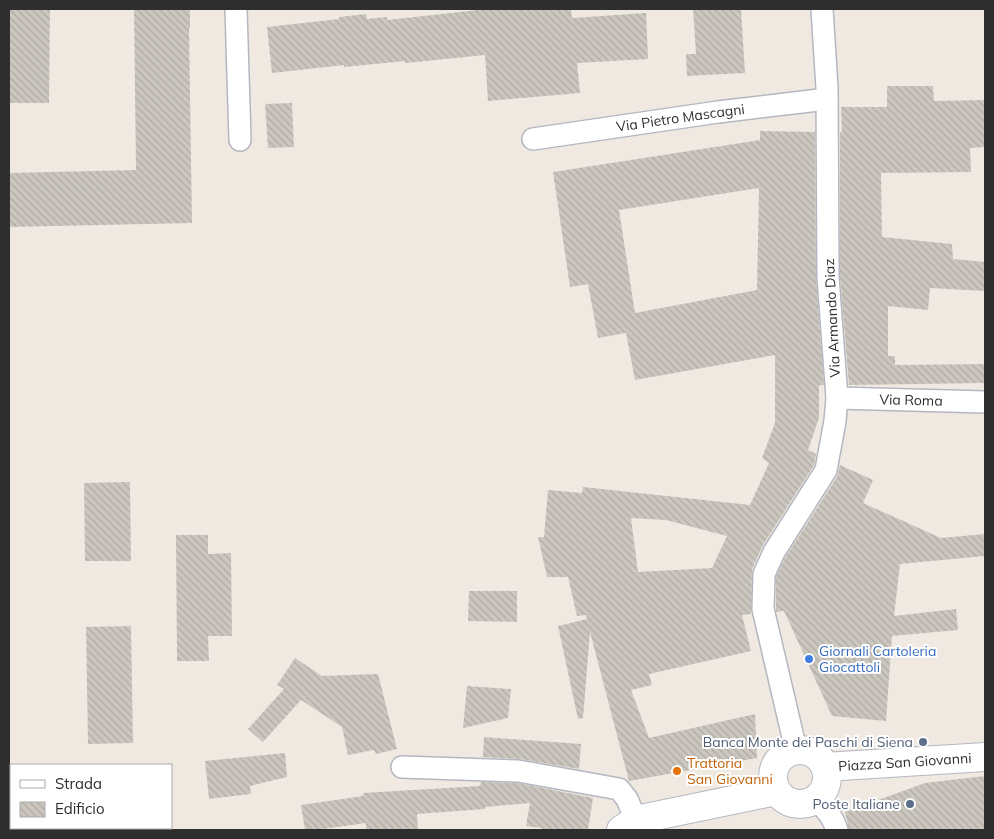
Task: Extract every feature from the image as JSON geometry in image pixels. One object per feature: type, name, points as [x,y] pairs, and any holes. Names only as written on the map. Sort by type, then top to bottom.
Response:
[{"type":"street","points":[[236,9],[240,140]]},
{"type":"street","name":"Via Armando Diaz","points":[[796,750],[763,609],[764,574],[774,552],[826,470],[832,444],[837,398],[828,277],[827,99],[822,9]]},
{"type":"street","name":"Via Pietro Mascagni","points":[[533,139],[718,112],[827,99]]},
{"type":"street","name":"Via Roma","points":[[837,398],[985,402]]},
{"type":"street","points":[[796,750],[805,750],[820,760],[825,768],[827,776],[826,785],[822,793],[807,803],[798,804],[790,802],[782,798],[776,791],[773,783],[775,765],[788,753],[796,750]]},
{"type":"street","name":"Piazza San Giovanni","points":[[825,768],[985,756]]},
{"type":"street","points":[[402,767],[518,771],[619,789],[627,799],[628,825],[776,791]]},
{"type":"street","points":[[815,799],[825,808],[834,821],[837,830]]},
{"type":"building","points":[[9,9],[50,9],[49,103],[9,103]]},
{"type":"building","points":[[134,9],[190,9],[192,223],[9,227],[9,173],[136,170]]},
{"type":"building","points":[[487,9],[571,9],[572,18],[646,13],[648,59],[577,63],[580,93],[488,101],[485,55],[405,63],[405,61],[344,67],[344,65],[272,73],[267,27],[366,14],[367,19],[387,17],[387,20]]},
{"type":"building","points":[[693,9],[741,9],[745,73],[687,76],[686,54],[696,54]]},
{"type":"building","points":[[887,86],[933,86],[934,101],[985,100],[985,147],[970,148],[971,172],[881,173],[882,237],[952,244],[953,259],[985,262],[985,291],[930,288],[928,310],[888,306],[888,356],[895,356],[895,365],[985,364],[985,383],[849,385],[840,276],[841,107],[887,107]]},
{"type":"building","points":[[292,103],[294,147],[268,148],[265,104]]},
{"type":"building","points":[[760,131],[815,132],[816,278],[824,385],[819,385],[819,418],[808,450],[816,454],[814,465],[763,545],[752,569],[751,614],[742,615],[751,651],[649,674],[652,685],[631,690],[649,738],[755,714],[757,758],[629,781],[590,632],[583,718],[578,719],[558,626],[587,619],[586,615],[577,616],[568,577],[547,577],[538,537],[544,537],[548,490],[582,493],[583,487],[750,505],[769,463],[762,458],[775,423],[775,355],[635,380],[626,333],[598,338],[588,284],[570,287],[553,172],[760,140]],"holes":[[[759,188],[757,290],[635,313],[619,210]],[[631,518],[666,520],[727,536],[712,568],[638,572]]]},
{"type":"building","points":[[840,465],[873,480],[863,503],[941,538],[985,534],[985,556],[900,564],[894,616],[956,609],[958,630],[892,636],[886,721],[832,716],[784,611],[776,612],[776,577],[785,558],[837,477]]},
{"type":"building","points":[[130,482],[131,561],[85,561],[84,483]]},
{"type":"building","points":[[176,535],[208,535],[208,554],[231,553],[232,636],[208,636],[209,661],[177,661]]},
{"type":"building","points":[[469,591],[517,591],[517,622],[468,621]]},
{"type":"building","points":[[131,626],[133,743],[88,744],[86,627]]},
{"type":"building","points":[[295,658],[322,676],[378,674],[397,749],[376,754],[374,750],[348,755],[342,727],[301,700],[263,742],[248,729],[284,689],[277,685]]},
{"type":"building","points":[[467,686],[511,689],[508,718],[463,728]]},
{"type":"building","points":[[484,737],[581,744],[579,769],[520,759],[483,757]]},
{"type":"building","points":[[285,753],[287,777],[250,786],[251,794],[209,799],[205,761]]},
{"type":"building","points":[[985,776],[985,830],[849,830],[845,812],[925,783]]},
{"type":"building","points":[[481,782],[517,783],[593,798],[588,830],[541,830],[542,828],[526,826],[530,803],[485,807],[485,809],[417,814],[418,830],[366,830],[366,823],[305,830],[301,805],[363,796],[363,793],[480,786]]},
{"type":"place","name":"Giornali Cartoleria Giocattoli","points":[[809,659]]},
{"type":"place","name":"Banca Monte dei Paschi di Siena","points":[[923,742]]},
{"type":"place","name":"Trattoria San Giovanni","points":[[677,771]]},
{"type":"place","name":"Poste Italiane","points":[[910,804]]}]
